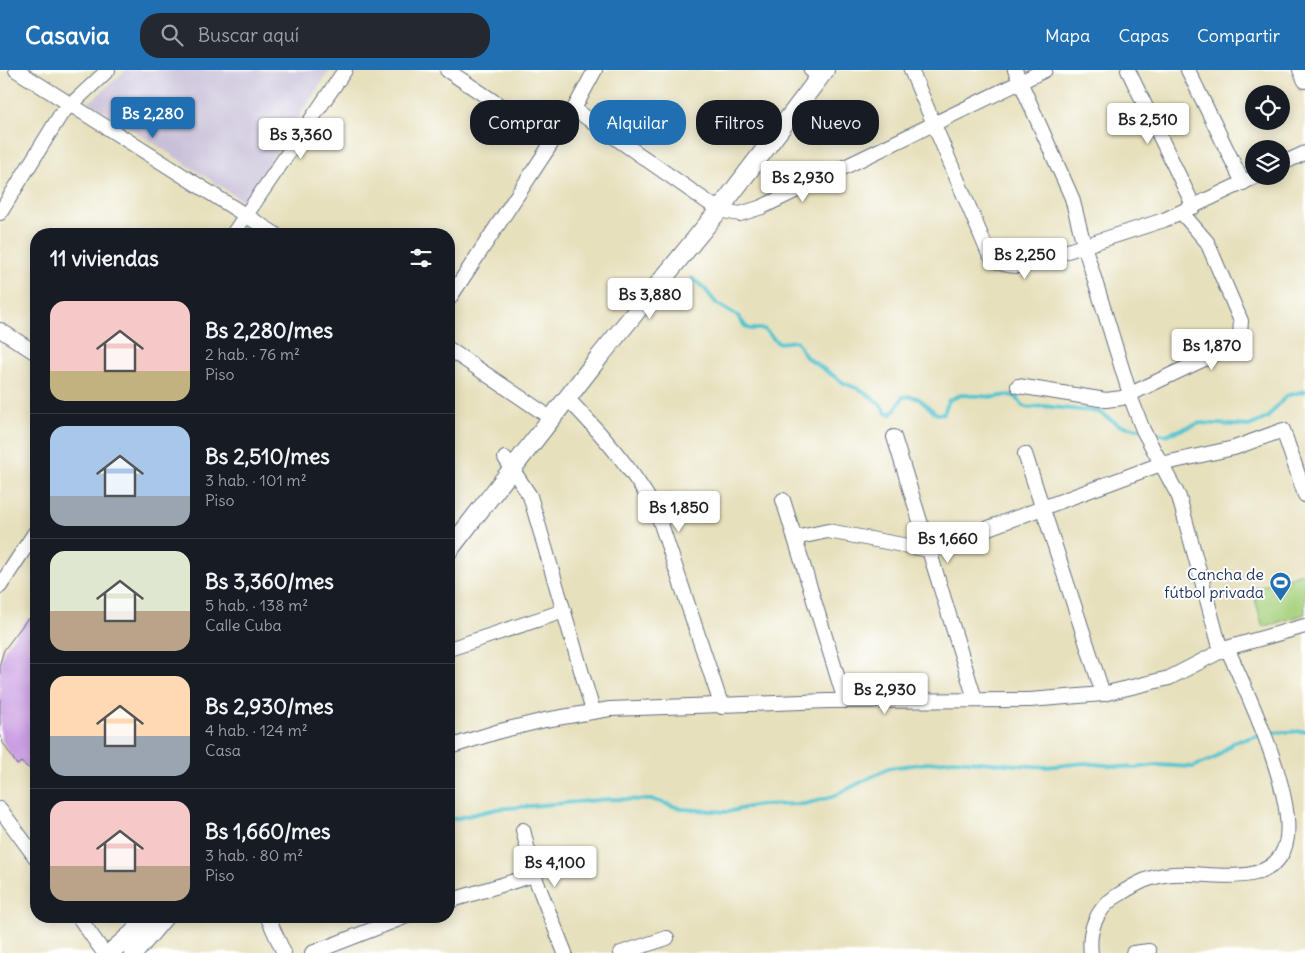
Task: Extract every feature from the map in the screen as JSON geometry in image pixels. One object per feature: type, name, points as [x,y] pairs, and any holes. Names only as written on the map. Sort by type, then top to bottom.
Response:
[{"type":"street","points":[[16,70],[266,228]]},
{"type":"street","points":[[0,213],[61,114],[69,104],[108,70]]},
{"type":"street","points":[[237,228],[345,70]]},
{"type":"street","points":[[447,70],[492,100]]},
{"type":"street","points":[[579,100],[595,70]]},
{"type":"street","points":[[455,525],[567,398],[714,207],[811,70]]},
{"type":"street","points":[[455,541],[542,412],[714,207],[825,70]]},
{"type":"street","points":[[911,70],[988,252],[994,260],[1008,266],[1021,266],[1188,210],[1243,183],[1188,70]]},
{"type":"street","points":[[579,112],[714,207],[740,214],[762,207],[935,123],[1017,76],[1045,70]]},
{"type":"street","points":[[1018,386],[1106,400],[1122,398],[1234,345],[1240,334],[1241,321],[1207,242],[1188,210],[1128,70]]},
{"type":"street","points":[[1300,70],[1305,81]]},
{"type":"street","points":[[1017,76],[1072,198],[1084,245],[1130,395],[1143,430],[1179,497],[1224,649],[1270,747],[1287,813],[1285,847],[1279,859],[1264,869],[1243,876],[1174,874],[1140,880],[1107,902],[1093,922],[1090,943],[1091,953]]},
{"type":"street","points":[[455,290],[549,145]]},
{"type":"street","points":[[1290,160],[1305,153]]},
{"type":"street","points":[[0,330],[30,349]]},
{"type":"street","points":[[455,353],[542,412]]},
{"type":"street","points":[[567,398],[589,421],[649,496],[659,518],[722,707]]},
{"type":"street","points":[[795,538],[828,531],[929,550],[1161,464],[1234,448],[1283,430],[1305,495]]},
{"type":"street","points":[[894,437],[975,699]]},
{"type":"street","points":[[1025,454],[1102,694]]},
{"type":"street","points":[[509,463],[530,496],[593,711]]},
{"type":"street","points":[[783,500],[845,701]]},
{"type":"street","points":[[0,586],[30,540]]},
{"type":"street","points":[[455,647],[564,611]]},
{"type":"street","points":[[455,746],[518,726],[593,711],[670,706],[722,707],[845,701],[1058,699],[1102,694],[1169,678],[1224,649],[1305,626]]},
{"type":"street","points":[[0,809],[30,850]]},
{"type":"street","points":[[522,830],[534,875],[565,953]]},
{"type":"street","points":[[455,899],[534,875]]},
{"type":"street","points":[[83,923],[104,953]]},
{"type":"street","points":[[110,953],[142,923]]},
{"type":"street","points":[[134,953],[159,923]]},
{"type":"street","points":[[270,923],[284,953]]},
{"type":"street","points":[[312,953],[389,923]]},
{"type":"street","points":[[621,953],[667,938]]},
{"type":"street","points":[[1133,953],[1149,951]]},
{"type":"shaded area","points":[[126,70],[330,70],[243,201],[90,102]]},
{"type":"green space","name":"Cancha de fútbol privada","points":[[1305,572],[1305,614],[1263,627],[1252,589]]},
{"type":"building","points":[[28,618],[30,620],[30,769],[21,762],[17,765],[3,743],[0,732],[0,663],[4,650]]},
{"type":"waterway","points":[[692,278],[704,288],[716,303],[738,316],[745,326],[750,329],[764,329],[778,343],[796,341],[806,357],[844,383],[863,391],[879,403],[886,413],[892,414],[903,397],[919,399],[937,414],[944,413],[949,400],[961,395],[994,397],[1009,395],[1016,397],[1023,406],[1029,408],[1043,406],[1099,412],[1119,425],[1139,429]]},
{"type":"waterway","points":[[1148,431],[1165,435],[1200,423],[1249,426],[1267,418],[1286,396],[1305,391]]},
{"type":"waterway","points":[[1268,733],[1305,731]]},
{"type":"waterway","points":[[455,819],[497,809],[610,799],[654,800],[682,809],[727,812],[758,805],[804,804],[834,796],[889,768],[953,760],[1046,767],[1084,763],[1135,768],[1156,765],[1193,767],[1215,758],[1234,742],[1261,735]]},
{"type":"place","name":"Cancha de fútbol privada","points":[[1280,602]]}]
